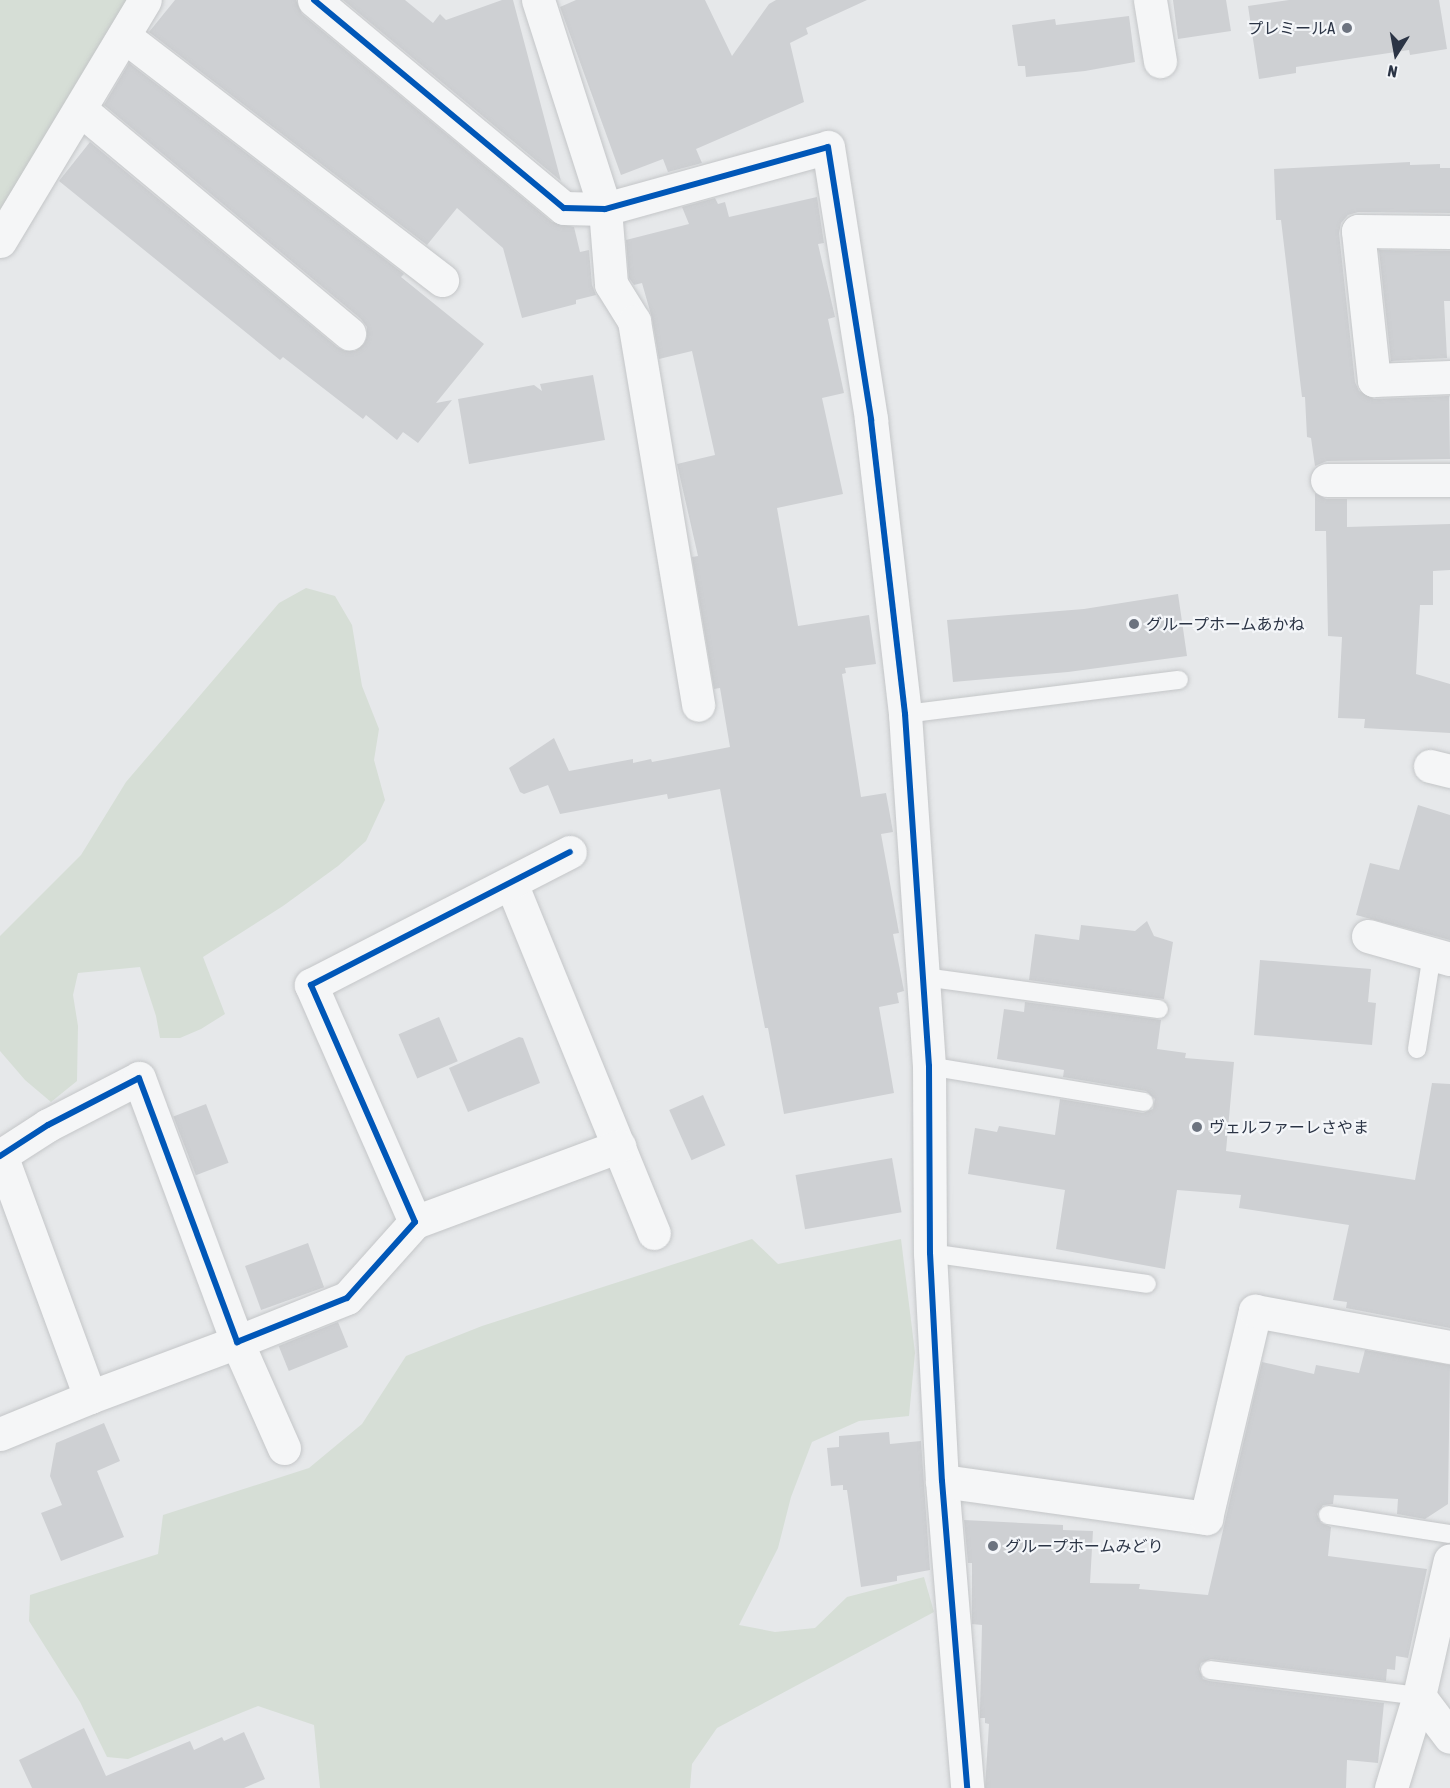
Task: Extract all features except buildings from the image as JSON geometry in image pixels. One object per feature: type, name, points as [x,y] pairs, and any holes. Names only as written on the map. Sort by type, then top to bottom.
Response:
[{"type":"street","points":[[0,241],[81,110],[145,0]]},
{"type":"street","points":[[314,0],[564,208],[606,209],[828,147],[871,420],[905,714],[929,1066],[930,1253],[942,1481],[967,1788]]},
{"type":"street","points":[[538,0],[606,209],[611,284],[633,321],[698,705]]},
{"type":"street","points":[[1150,0],[1160,61]]},
{"type":"street","points":[[124,36],[442,280]]},
{"type":"street","points":[[81,110],[349,333]]},
{"type":"street","points":[[1450,232],[1358,231],[1374,380],[1450,377]]},
{"type":"street","points":[[1327,480],[1450,480]]},
{"type":"street","points":[[415,1222],[311,986],[570,852]]},
{"type":"street","points":[[511,883],[654,1233]]},
{"type":"street","points":[[1368,936],[1441,956]]},
{"type":"street","points":[[90,1397],[1,1156],[48,1125],[139,1078],[237,1342],[284,1448]]},
{"type":"street","points":[[0,1434],[347,1298],[415,1222],[619,1146]]},
{"type":"street","points":[[942,1481],[1206,1518],[1255,1311],[1450,1347]]},
{"type":"street","points":[[1391,1788],[1419,1696],[1450,1560]]},
{"type":"street","points":[[1419,1696],[1450,1737]]},
{"type":"lane","points":[[905,714],[1179,680]]},
{"type":"lane","points":[[1417,1048],[1441,956]]},
{"type":"lane","points":[[924,977],[1160,1010]]},
{"type":"lane","points":[[929,1066],[1144,1102]]},
{"type":"lane","points":[[930,1253],[1147,1284]]},
{"type":"lane","points":[[1328,1515],[1450,1534]]},
{"type":"lane","points":[[1210,1670],[1419,1696]]},
{"type":"shaded area","points":[[0,0],[133,0],[0,224]]},
{"type":"shaded area","points":[[306,588],[335,596],[352,625],[362,686],[379,729],[374,760],[385,800],[366,841],[338,866],[283,906],[203,957],[225,1014],[201,1029],[180,1038],[160,1038],[156,1016],[140,967],[78,973],[73,995],[78,1026],[77,1081],[51,1102],[25,1080],[0,1051],[0,936],[81,855],[126,782],[279,603]]},
{"type":"shaded area","points":[[752,1239],[778,1264],[901,1239],[915,1353],[909,1416],[859,1421],[812,1442],[791,1497],[778,1548],[739,1625],[775,1632],[815,1628],[847,1597],[924,1577],[934,1612],[717,1728],[692,1764],[690,1788],[320,1788],[314,1725],[258,1706],[128,1759],[107,1757],[80,1702],[29,1621],[30,1595],[158,1554],[163,1515],[309,1468],[362,1424],[406,1356],[482,1326]]},
{"type":"cycle path","points":[[314,0],[564,208],[605,209],[828,147],[871,420],[905,714],[929,1066],[930,1253],[942,1481],[967,1788]]},
{"type":"cycle path","points":[[0,1156],[48,1125],[139,1078],[237,1342],[347,1298],[415,1222],[311,985],[570,852]]},
{"type":"place","name":"プレミールA","points":[[1347,28]]},
{"type":"place","name":"グループホームあかね","points":[[1134,624]]},
{"type":"place","name":"ヴェルファーレさやま","points":[[1197,1127]]},
{"type":"place","name":"グループホームみどり","points":[[993,1546]]}]
